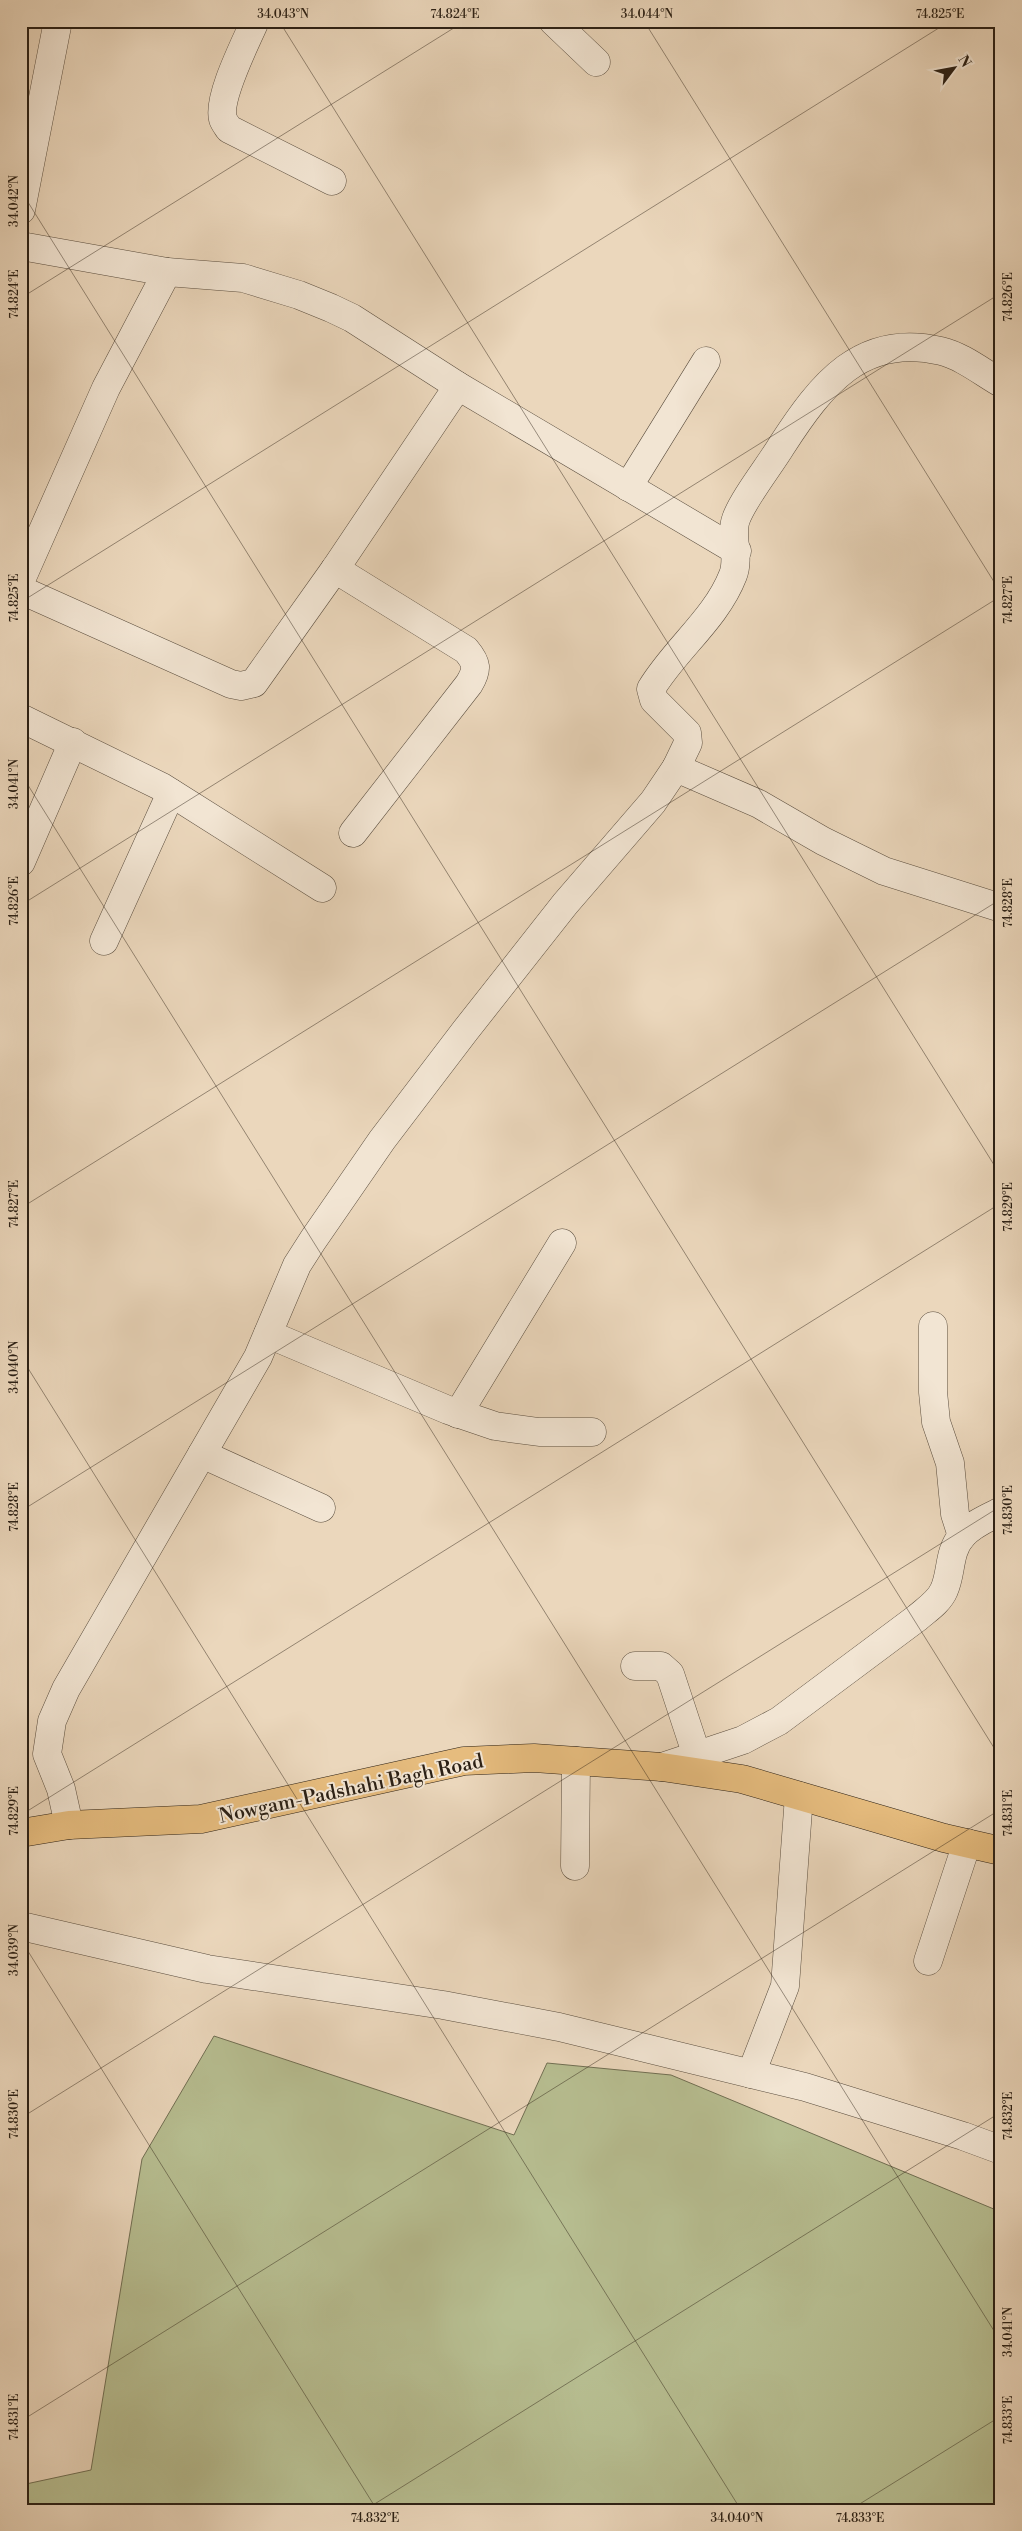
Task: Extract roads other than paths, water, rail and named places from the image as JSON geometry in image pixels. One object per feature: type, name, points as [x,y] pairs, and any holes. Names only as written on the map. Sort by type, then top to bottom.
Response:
[{"type":"main road","name":"Nowgam-Padshahi Bagh Road","points":[[21,1832],[68,1825],[201,1819],[464,1761],[534,1758],[662,1767],[742,1779],[1001,1851]]},
{"type":"street","points":[[21,210],[58,21]]},
{"type":"street","points":[[256,21],[231,77],[223,102],[223,120],[228,129],[332,181]]},
{"type":"street","points":[[553,21],[596,62]]},
{"type":"street","points":[[21,246],[167,272],[243,278],[299,295],[352,318],[458,386],[737,551]]},
{"type":"street","points":[[21,580],[106,388],[167,272]]},
{"type":"street","points":[[68,1825],[61,1789],[47,1754],[52,1721],[66,1689],[258,1357],[297,1264],[382,1140],[470,1023],[565,904],[653,802],[676,768],[688,743],[687,733],[654,700],[651,689],[720,601],[733,574],[737,551],[737,518],[800,418],[822,388],[843,369],[876,351],[896,347],[942,351],[1001,383]]},
{"type":"street","points":[[628,487],[706,361]]},
{"type":"street","points":[[21,590],[231,684],[241,686],[254,683],[335,569],[458,386]]},
{"type":"street","points":[[335,569],[466,650],[476,664],[476,672],[470,684],[353,833]]},
{"type":"street","points":[[21,718],[73,742],[171,793],[322,888]]},
{"type":"street","points":[[21,862],[73,742]]},
{"type":"street","points":[[676,768],[759,804],[822,840],[884,871],[1001,908]]},
{"type":"street","points":[[104,941],[171,793]]},
{"type":"street","points":[[458,1414],[562,1244]]},
{"type":"street","points":[[932,1326],[933,1392],[936,1422],[950,1463],[955,1514],[962,1536]]},
{"type":"street","points":[[268,1334],[458,1414],[495,1426],[539,1432],[592,1432]]},
{"type":"street","points":[[202,1454],[321,1508]]},
{"type":"street","points":[[662,1767],[743,1740],[779,1721],[929,1608],[944,1590],[954,1548],[962,1536],[972,1527],[1001,1511]]},
{"type":"street","points":[[635,1666],[660,1666],[670,1674],[697,1756]]},
{"type":"street","points":[[574,1866],[576,1761]]},
{"type":"street","points":[[751,2074],[785,1986],[799,1796]]},
{"type":"street","points":[[928,1961],[967,1843]]},
{"type":"street","points":[[21,1926],[207,1969],[559,2026],[815,2090],[963,2136],[1001,2150]]}]
